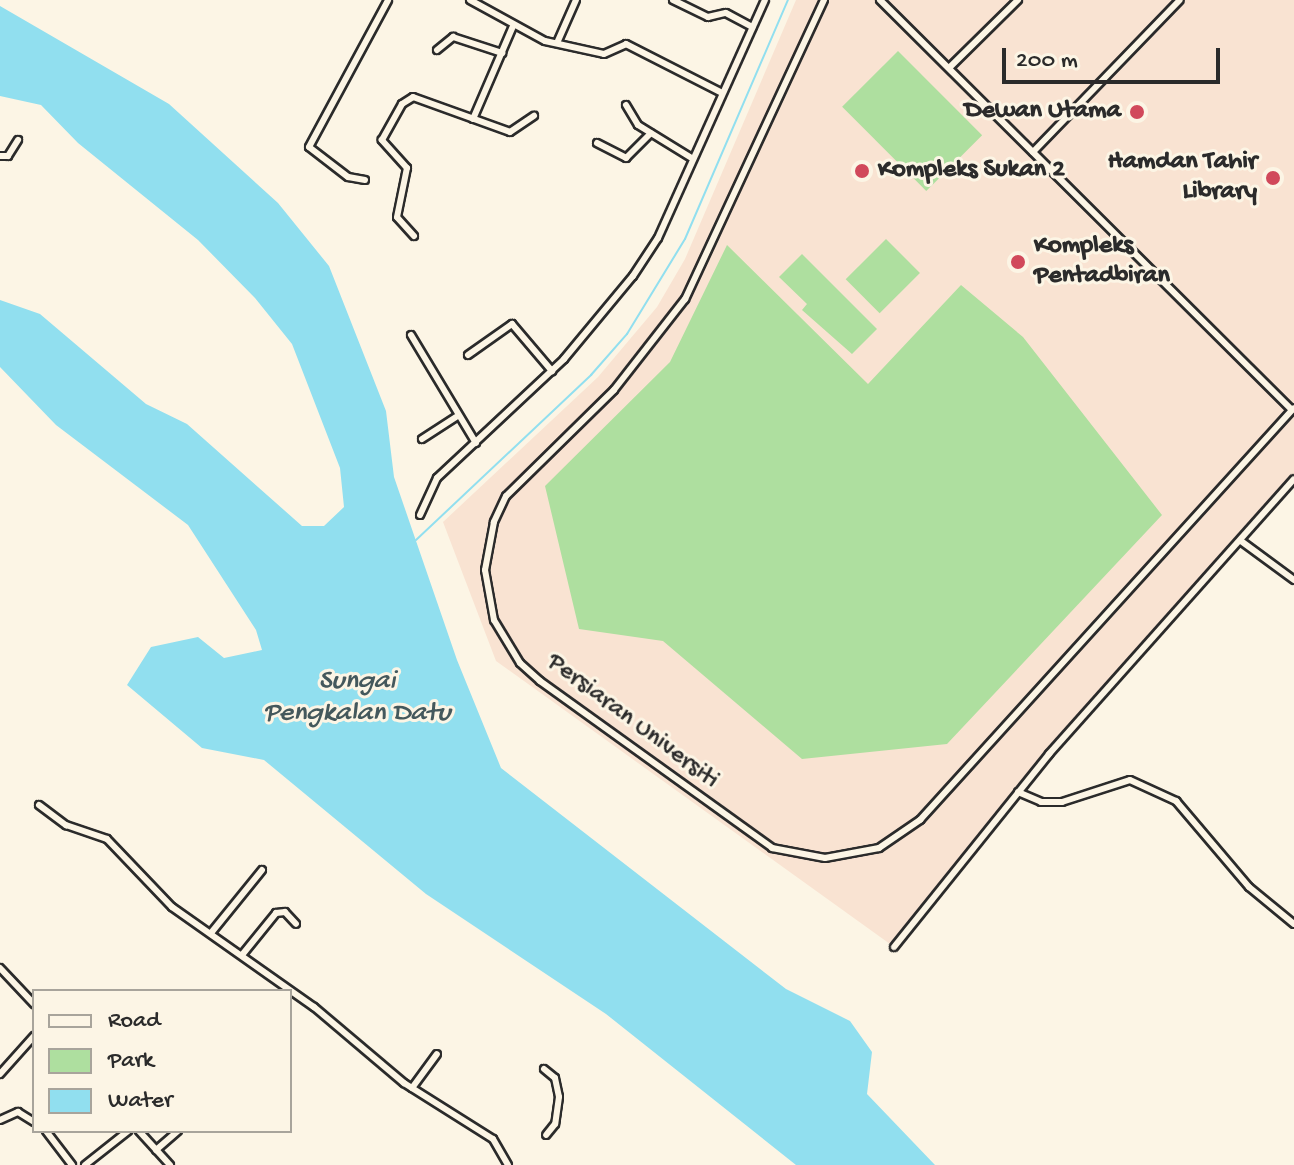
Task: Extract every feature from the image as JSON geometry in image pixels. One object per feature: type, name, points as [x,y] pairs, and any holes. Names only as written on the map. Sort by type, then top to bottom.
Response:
[{"type":"street","points":[[365,180],[348,177],[309,147],[388,0]]},
{"type":"street","points":[[470,0],[513,26],[557,43],[604,54],[626,44],[722,93]]},
{"type":"street","points":[[557,43],[576,0]]},
{"type":"street","points":[[673,0],[708,17],[726,13],[752,27]]},
{"type":"street","points":[[420,515],[437,478],[552,371],[633,276],[658,238],[690,157],[765,0]]},
{"type":"street","name":"Persiaran Universiti","points":[[824,0],[685,299],[614,390],[506,496],[494,522],[485,570],[494,620],[520,663],[540,681],[772,848],[825,858],[879,848],[920,820],[1293,409]]},
{"type":"street","points":[[880,0],[1293,409]]},
{"type":"street","points":[[949,68],[1018,0]]},
{"type":"street","points":[[1033,152],[1180,0]]},
{"type":"street","points":[[473,119],[513,26]]},
{"type":"street","points":[[437,50],[453,37],[502,53]]},
{"type":"street","points":[[414,236],[397,217],[409,174],[382,140],[383,131],[413,97],[515,133],[527,117],[534,116]]},
{"type":"street","points":[[626,105],[636,123],[690,157]]},
{"type":"street","points":[[597,143],[626,158],[651,133]]},
{"type":"street","points":[[0,156],[8,156],[18,140]]},
{"type":"street","points":[[468,355],[512,324],[552,371]]},
{"type":"street","points":[[411,335],[456,417],[476,443]]},
{"type":"street","points":[[422,439],[456,417]]},
{"type":"street","points":[[894,947],[1018,792],[1294,479]]},
{"type":"street","points":[[1241,541],[1294,580]]},
{"type":"street","points":[[1018,792],[1041,802],[1062,802],[1130,780],[1176,801],[1249,887],[1294,924]]},
{"type":"street","points":[[39,805],[66,825],[107,839],[172,907],[285,989]]},
{"type":"street","points":[[211,933],[262,870]]},
{"type":"street","points":[[242,955],[276,913],[285,912],[296,924]]},
{"type":"street","points":[[0,968],[32,1002]]},
{"type":"street","points":[[292,994],[412,1088],[493,1139],[508,1165]]},
{"type":"street","points":[[0,1074],[32,1038]]},
{"type":"street","points":[[412,1088],[437,1054]]},
{"type":"street","points":[[544,1069],[555,1078],[559,1097],[555,1124],[546,1135]]},
{"type":"street","points":[[0,1120],[18,1112],[32,1121]]},
{"type":"street","points":[[48,1133],[72,1165]]},
{"type":"street","points":[[85,1165],[125,1133]]},
{"type":"street","points":[[141,1133],[170,1165]]},
{"type":"street","points":[[156,1150],[176,1133]]},
{"type":"shaded area","points":[[796,0],[1294,0],[1294,475],[1039,761],[890,944],[496,661],[443,522],[598,377],[657,307],[685,259]]},
{"type":"green space","points":[[898,51],[982,135],[926,191],[842,107]]},
{"type":"green space","points":[[886,239],[920,273],[880,313],[846,279]]},
{"type":"green space","points":[[727,245],[868,384],[961,285],[1023,337],[1162,515],[947,744],[802,759],[663,641],[579,629],[545,486],[670,362]]},
{"type":"green space","points":[[802,254],[877,329],[852,354],[802,310],[807,304],[779,277]]},
{"type":"water","name":"Sungai Pengkalan Datu","points":[[0,6],[169,104],[278,203],[329,266],[386,411],[394,477],[457,660],[501,768],[786,989],[850,1021],[872,1052],[867,1094],[935,1165],[796,1165],[606,1014],[426,894],[264,760],[202,748],[127,685],[151,647],[198,637],[224,658],[262,650],[256,630],[188,525],[56,425],[0,367],[0,300],[40,314],[146,404],[187,424],[302,526],[324,526],[344,507],[340,468],[292,344],[255,298],[198,240],[78,143],[41,105],[0,96]]},
{"type":"waterway","points":[[416,540],[591,375],[627,334],[685,239],[788,0]]},
{"type":"place","name":"Dewan Utama","points":[[1137,112]]},
{"type":"place","name":"Kompleks Sukan 2","points":[[862,171]]},
{"type":"place","name":"Hamdan Tahir Library","points":[[1273,178]]},
{"type":"place","name":"Kompleks Pentadbiran","points":[[1018,262]]}]
